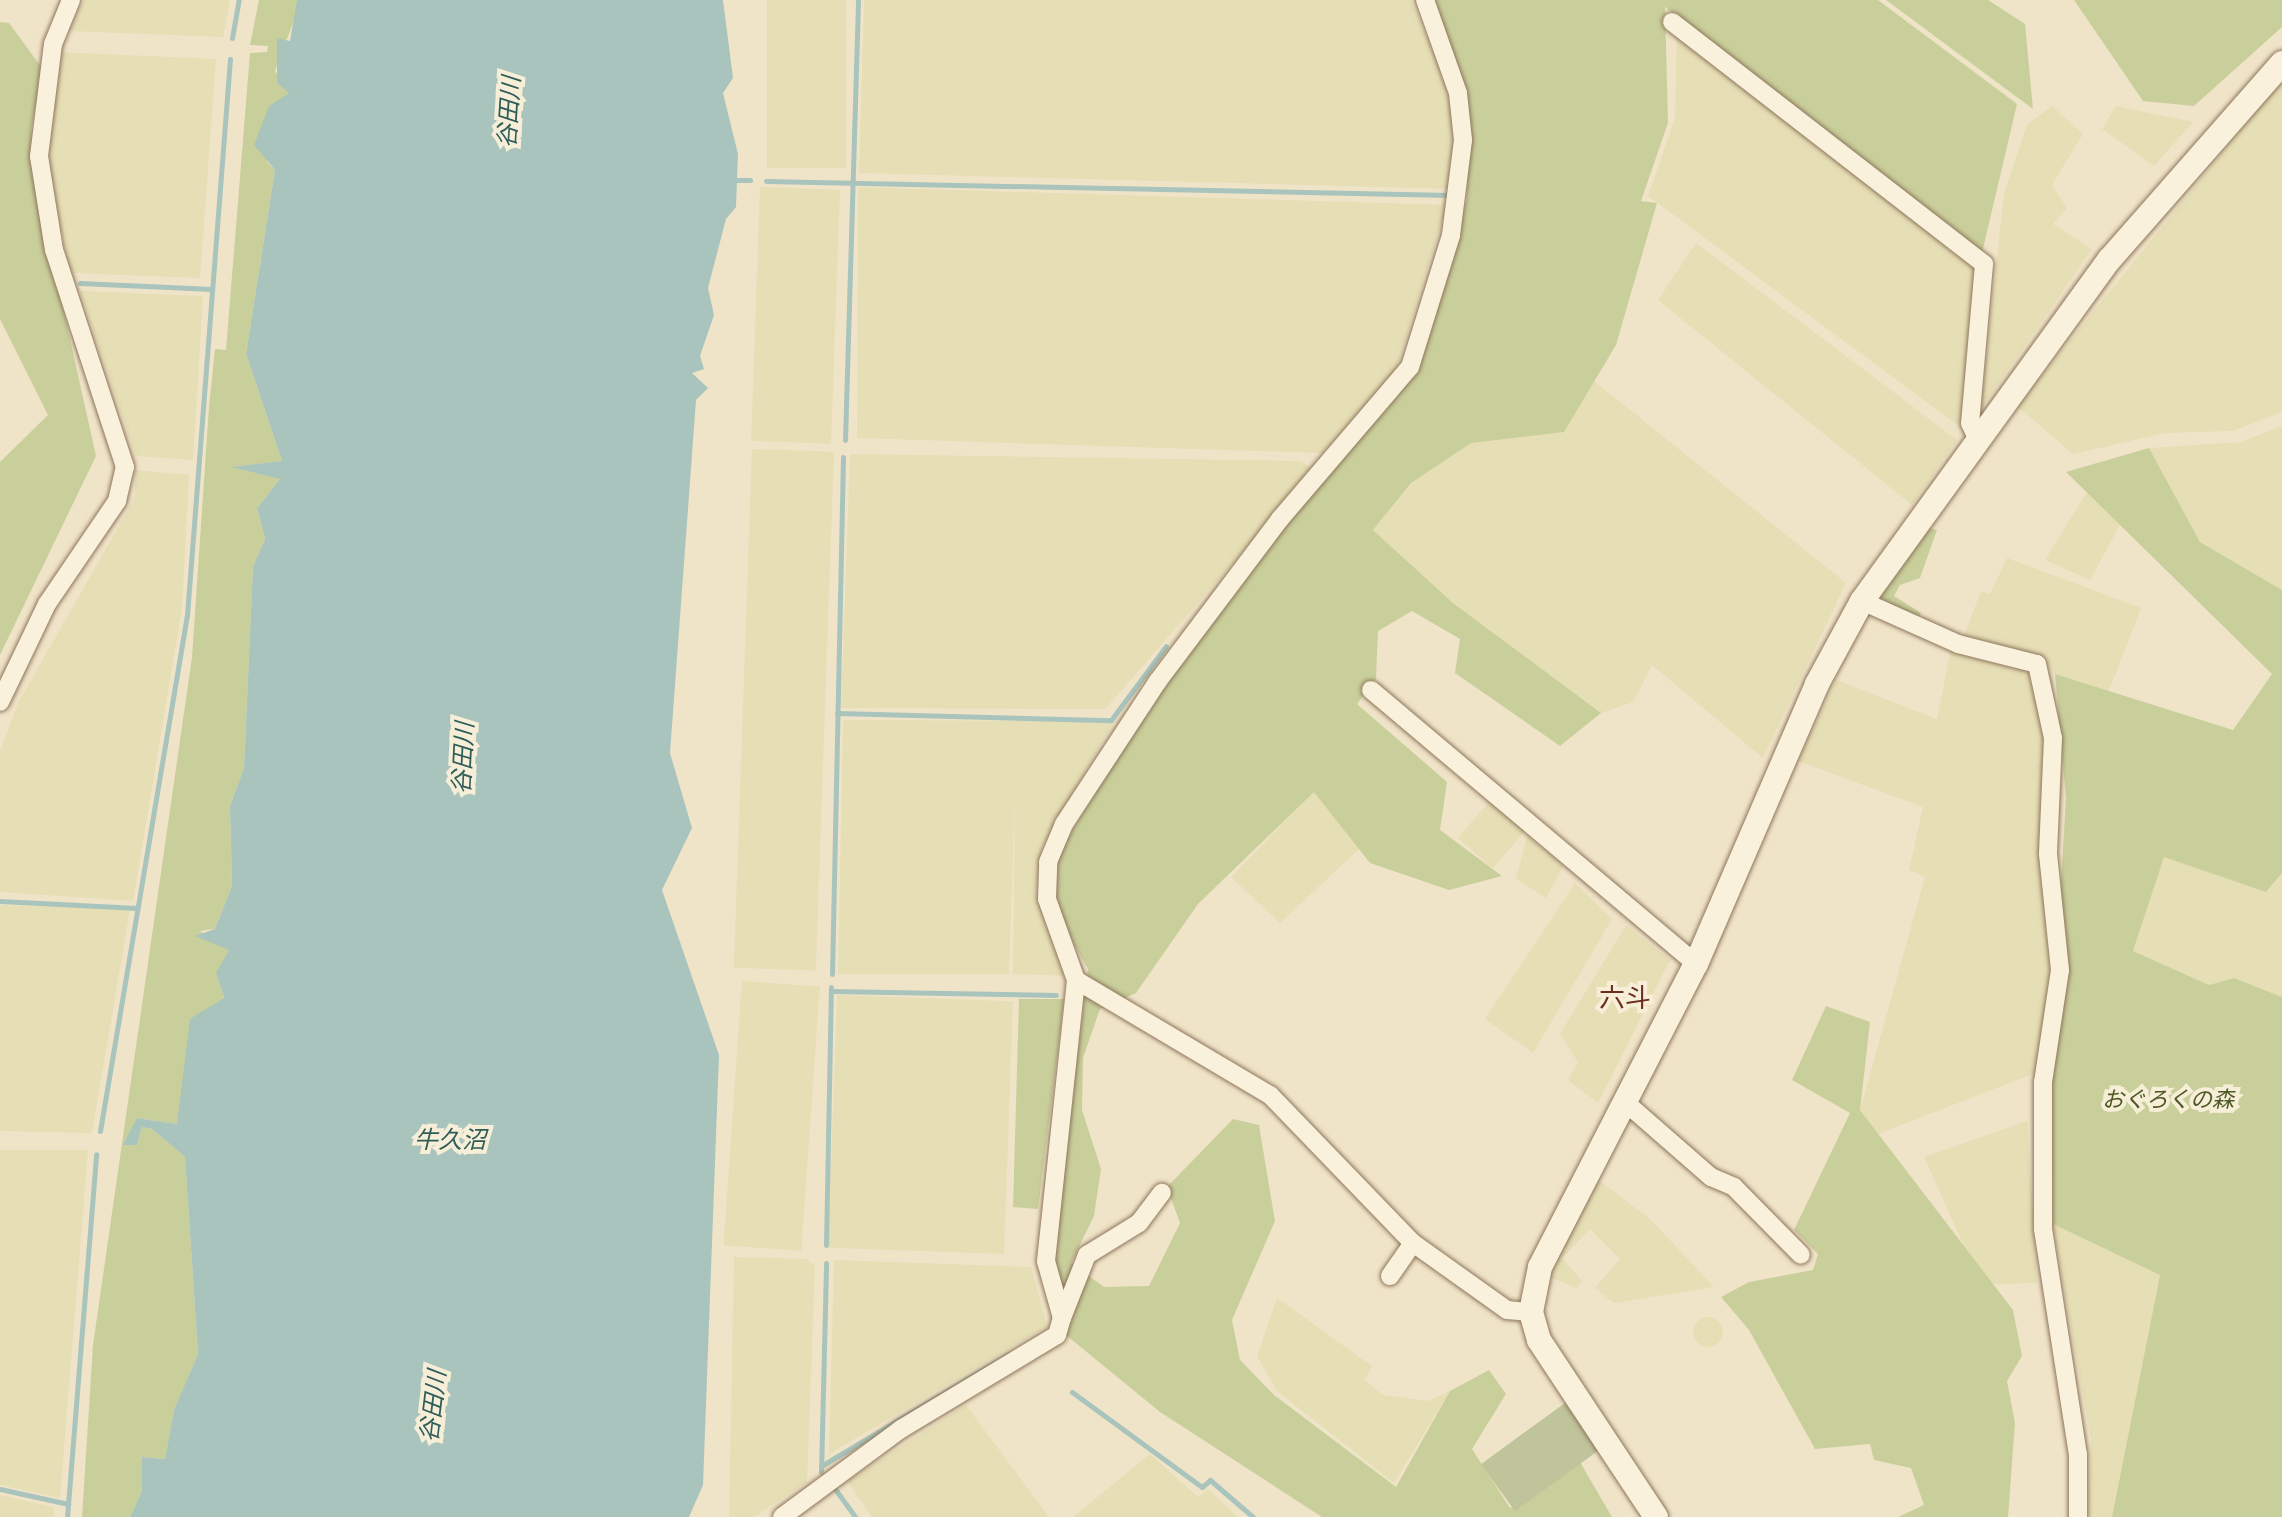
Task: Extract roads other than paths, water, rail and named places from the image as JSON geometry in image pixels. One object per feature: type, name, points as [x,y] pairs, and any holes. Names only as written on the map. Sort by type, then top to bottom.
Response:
[{"type":"street","points":[[0,702],[47,604],[117,501],[125,467],[54,250],[41,171],[44,90],[71,0]]},
{"type":"street","points":[[1062,1318],[1046,1261],[1076,980],[1045,877],[1064,824],[1109,750],[1280,519],[1397,387],[1421,340],[1460,194],[1463,140],[1455,81],[1425,0]]},
{"type":"street","points":[[1672,22],[1984,264],[1985,320],[1970,423],[1978,440]]},
{"type":"street","points":[[1656,1517],[1542,1346],[1531,1312],[1540,1267],[1696,964],[1817,684],[1862,601],[2110,259],[2282,63]]},
{"type":"street","points":[[1862,601],[1958,644],[2037,664],[2053,738],[2048,854],[2060,970],[2043,1082],[2043,1229],[2078,1454],[2078,1517]]},
{"type":"street","points":[[1371,690],[1696,964]]},
{"type":"street","points":[[1076,980],[1270,1095],[1413,1243],[1507,1310],[1531,1312]]},
{"type":"street","points":[[1625,1102],[1711,1177],[1734,1187],[1801,1255]]},
{"type":"street","points":[[782,1517],[901,1429],[1046,1346],[1062,1318],[1087,1255],[1139,1223],[1162,1193]]},
{"type":"street","points":[[1390,1276],[1413,1243]]},
{"type":"water","name":"牛久沼","points":[[297,0],[723,0],[733,78],[723,93],[738,154],[736,207],[726,219],[708,288],[714,315],[700,356],[704,369],[692,373],[708,388],[696,400],[670,753],[692,828],[662,890],[719,1055],[703,1485],[689,1517],[130,1517],[142,1491],[142,1457],[165,1459],[174,1410],[198,1354],[185,1157],[152,1129],[142,1127],[137,1145],[123,1145],[137,1118],[177,1124],[190,1019],[224,998],[216,973],[229,950],[195,936],[215,929],[232,886],[230,806],[244,768],[253,566],[265,539],[257,508],[280,479],[231,467],[282,461],[246,354],[275,170],[254,145],[269,106],[289,93],[277,83],[277,38],[290,41]]},
{"type":"waterway","points":[[232,38],[239,0]]},
{"type":"waterway","points":[[845,440],[858,0]]},
{"type":"waterway","points":[[100,1131],[187,615],[230,59]]},
{"type":"waterway","points":[[737,180],[750,180]]},
{"type":"waterway","points":[[766,181],[1450,195]]},
{"type":"waterway","points":[[80,283],[212,289]]},
{"type":"waterway","points":[[832,974],[843,457]]},
{"type":"waterway","points":[[837,713],[1111,720],[1166,646]]},
{"type":"waterway","points":[[0,901],[138,908]]},
{"type":"waterway","points":[[826,1245],[831,987]]},
{"type":"waterway","points":[[831,991],[1056,995]]},
{"type":"waterway","points":[[67,1517],[96,1154]]},
{"type":"waterway","points":[[821,1472],[826,1263]]},
{"type":"waterway","points":[[821,1466],[1009,1354]]},
{"type":"waterway","points":[[1072,1392],[1202,1487],[1210,1480],[1253,1517]]},
{"type":"waterway","points":[[0,1489],[68,1504]]},
{"type":"waterway","points":[[835,1489],[855,1517]]},
{"type":"district","name":"六斗","points":[[1625,996]]},
{"type":"water label","name":"谷田川","points":[[507,112]]},
{"type":"water label","name":"谷田川","points":[[461,758]]},
{"type":"water label","name":"谷田川","points":[[431,1406]]},
{"type":"park label","name":"おぐろくの森","points":[[2168,1098]]}]
